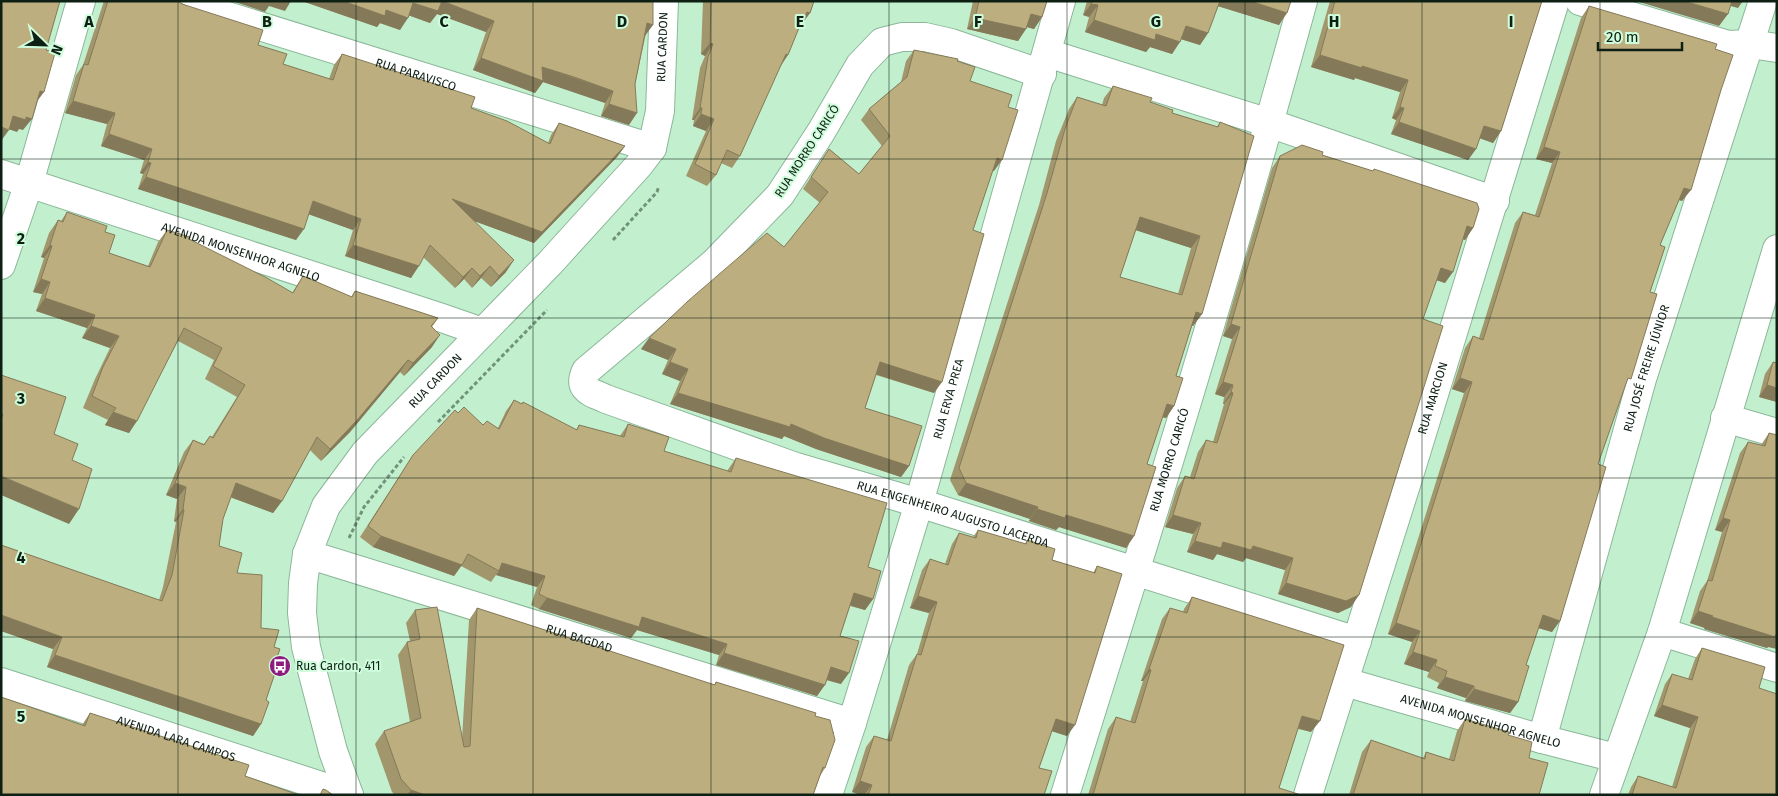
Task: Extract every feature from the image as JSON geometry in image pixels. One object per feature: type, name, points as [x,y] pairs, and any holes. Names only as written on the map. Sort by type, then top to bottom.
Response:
[{"type":"street","points":[[1,265],[29,183],[81,1]]},
{"type":"street","name":"RUA PARAVISCO","points":[[180,1],[652,148]]},
{"type":"street","name":"RUA CARDON","points":[[349,795],[333,751],[306,647],[302,613],[303,583],[307,554],[326,506],[365,453],[550,263],[639,165],[652,148],[660,111],[664,1]]},
{"type":"street","name":"RUA ERVA PREA","points":[[828,795],[919,503],[1061,1]]},
{"type":"street","name":"RUA MORRO CARICÓ","points":[[1065,795],[1136,570],[1269,123],[1303,1]]},
{"type":"street","name":"RUA MARCION","points":[[1308,795],[1495,201],[1555,1]]},
{"type":"street","points":[[1580,1],[1728,45],[1750,44],[1777,48]]},
{"type":"street","name":"RUA JOSÉ FREIRE JÚNIOR","points":[[1542,739],[1642,379],[1764,1]]},
{"type":"street","name":"RUA MORRO CARICÓ","points":[[596,361],[714,263],[780,195],[821,132],[860,64],[882,42],[902,37],[925,37],[1044,63],[1269,123],[1495,201]]},
{"type":"street","name":"AVENIDA MONSENHOR AGNELO","points":[[1,174],[482,332]]},
{"type":"street","points":[[1604,795],[1662,632],[1777,249]]},
{"type":"street","name":"RUA ENGENHEIRO AUGUSTO LACERDA","points":[[596,361],[586,370],[582,378],[583,385],[588,391],[606,399],[796,467],[1136,570],[1357,641]]},
{"type":"street","points":[[1725,418],[1777,433]]},
{"type":"street","name":"RUA BAGDAD","points":[[307,554],[852,723]]},
{"type":"street","points":[[1662,632],[1777,668]]},
{"type":"street","name":"AVENIDA LARA CAMPOS","points":[[1,682],[349,795]]},
{"type":"street","name":"AVENIDA MONSENHOR AGNELO","points":[[1345,682],[1542,739],[1616,758]]},
{"type":"building","points":[[1,1],[60,1],[46,50],[55,53],[44,92],[40,91],[32,119],[26,117],[26,120],[13,116],[9,130],[1,127]]},
{"type":"building","points":[[108,1],[178,1],[182,4],[263,30],[258,45],[287,54],[283,64],[333,80],[342,54],[475,97],[471,108],[507,121],[550,144],[559,123],[625,146],[542,232],[452,199],[514,260],[499,276],[490,266],[480,276],[472,268],[463,277],[430,245],[419,266],[353,245],[361,219],[313,201],[304,229],[146,177],[151,163],[148,162],[152,149],[109,134],[115,113],[73,101],[84,64],[88,65]]},
{"type":"building","points":[[343,1],[442,1],[438,11],[413,3],[408,18],[386,10],[385,16]]},
{"type":"building","points":[[442,1],[653,1],[653,25],[647,23],[635,84],[637,113],[609,104],[613,91],[574,77],[542,67],[543,81],[481,58],[494,21]]},
{"type":"building","points":[[711,1],[814,1],[810,13],[807,12],[803,18],[788,55],[786,54],[740,156],[727,150],[716,175],[695,164],[714,119],[701,114],[702,108],[700,108],[708,57],[713,44],[710,43]]},
{"type":"building","points":[[979,1],[1047,1],[1042,17],[1031,14],[1026,29],[975,18]]},
{"type":"building","points":[[1092,1],[1220,1],[1208,33],[1186,26],[1180,42],[1156,34],[1155,40],[1094,20],[1098,5],[1091,4]]},
{"type":"building","points":[[1250,1],[1291,1],[1287,13]]},
{"type":"building","points":[[1335,1],[1542,1],[1501,131],[1484,126],[1476,149],[1399,122],[1404,108],[1400,107],[1408,80],[1320,55]]},
{"type":"building","points":[[1684,1],[1732,1],[1728,14]]},
{"type":"building","points":[[1589,6],[1717,44],[1715,49],[1733,55],[1691,190],[1684,188],[1660,245],[1665,247],[1650,292],[1657,294],[1631,379],[1628,378],[1598,464],[1606,467],[1560,621],[1543,615],[1526,665],[1529,666],[1518,702],[1474,689],[1474,686],[1445,677],[1447,671],[1435,666],[1437,660],[1413,652],[1420,631],[1396,623],[1472,382],[1460,378],[1473,336],[1483,340],[1523,212],[1539,217],[1560,152],[1544,147]]},
{"type":"building","points":[[914,50],[958,59],[957,61],[975,67],[970,81],[1012,95],[1008,107],[1018,110],[1002,160],[997,158],[973,230],[984,234],[942,382],[880,362],[865,408],[922,426],[909,466],[824,438],[791,424],[790,427],[678,393],[688,369],[670,362],[676,349],[649,338],[688,301],[767,233],[784,247],[828,192],[811,177],[829,149],[859,174],[890,136],[869,109],[907,77]]},
{"type":"building","points":[[1113,86],[1152,98],[1150,102],[1173,110],[1172,113],[1218,127],[1220,122],[1254,136],[1202,314],[1196,312],[1176,376],[1183,378],[1174,406],[1167,404],[1147,464],[1156,467],[1134,536],[1066,515],[1065,518],[966,483],[959,468],[1047,193],[1065,129],[1077,97],[1106,106]],"holes":[[[1140,217],[1200,236],[1182,295],[1120,277]]]},
{"type":"building","points":[[1302,145],[1323,152],[1322,155],[1373,171],[1374,169],[1477,203],[1479,209],[1473,228],[1467,226],[1453,272],[1441,268],[1423,319],[1443,326],[1359,595],[1346,601],[1286,583],[1293,558],[1253,546],[1251,550],[1223,542],[1221,548],[1195,541],[1201,523],[1173,515],[1185,476],[1194,479],[1206,440],[1217,443],[1233,393],[1231,392],[1233,385],[1223,382],[1240,327],[1231,324],[1280,156]]},
{"type":"building","points":[[67,212],[107,226],[105,232],[115,235],[109,253],[150,267],[167,230],[190,237],[189,239],[293,293],[303,276],[352,297],[355,291],[438,318],[431,326],[440,335],[413,363],[408,360],[330,449],[317,437],[282,501],[236,483],[223,519],[219,546],[242,553],[237,573],[262,575],[261,628],[279,630],[274,647],[280,649],[274,666],[277,667],[266,700],[269,702],[261,724],[55,655],[62,637],[1,615],[1,545],[162,601],[172,575],[184,510],[186,487],[175,483],[193,440],[204,445],[210,436],[213,438],[245,385],[213,366],[222,348],[184,328],[137,421],[113,412],[116,408],[92,396],[103,367],[119,336],[91,326],[95,315],[45,298],[50,282],[41,279],[58,220],[63,222]]},
{"type":"building","points":[[1773,362],[1777,363],[1777,388],[1767,385]]},
{"type":"building","points":[[1,375],[66,397],[54,434],[78,444],[72,460],[92,469],[79,509],[1,476],[1,420],[3,414],[1,413]]},
{"type":"building","points":[[514,400],[522,404],[523,402],[577,430],[579,425],[624,437],[628,424],[669,437],[664,451],[731,472],[736,458],[887,503],[868,567],[881,571],[873,599],[854,593],[840,636],[859,641],[849,673],[831,667],[825,685],[724,653],[727,644],[642,617],[639,627],[547,598],[539,594],[545,576],[502,563],[499,571],[468,554],[462,565],[381,536],[368,526],[413,455],[455,410],[458,413],[464,407],[483,425],[487,421],[499,429]]},
{"type":"building","points":[[1769,433],[1777,435],[1777,635],[1775,637],[1698,611],[1708,580],[1712,581],[1730,520],[1723,518],[1748,442],[1765,446]]},
{"type":"building","points":[[978,530],[1026,544],[1027,540],[1055,549],[1052,560],[1095,573],[1097,566],[1122,574],[1075,725],[1056,719],[1039,768],[1052,771],[1044,795],[868,795],[872,785],[860,781],[874,736],[891,741],[917,654],[921,655],[937,602],[918,596],[930,559],[948,565],[959,533],[976,538]]},
{"type":"building","points":[[1192,597],[1344,645],[1320,721],[1302,716],[1279,788],[1297,795],[1093,795],[1116,717],[1135,723],[1151,670],[1149,669],[1170,608],[1187,613]]},
{"type":"building","points":[[437,607],[464,747],[470,746],[477,608],[715,685],[716,682],[816,713],[815,716],[830,720],[835,740],[813,795],[425,795],[411,790],[401,779],[384,731],[421,718],[407,642],[420,639],[415,610]]},
{"type":"building","points":[[1702,648],[1765,667],[1759,688],[1777,694],[1777,795],[1632,795],[1638,776],[1676,788],[1698,717],[1662,705],[1672,674],[1692,680]]},
{"type":"building","points":[[1,697],[85,726],[90,713],[249,765],[245,776],[299,795],[1,795]]},
{"type":"building","points":[[1465,719],[1509,732],[1508,735],[1532,742],[1529,758],[1548,763],[1539,795],[1353,795],[1371,740],[1425,759],[1426,752],[1454,761]]},
{"type":"building","points":[[323,789],[326,790],[333,795],[320,795]]},
{"type":"place","name":"Rua Cardon, 411","points":[[280,666]]}]
